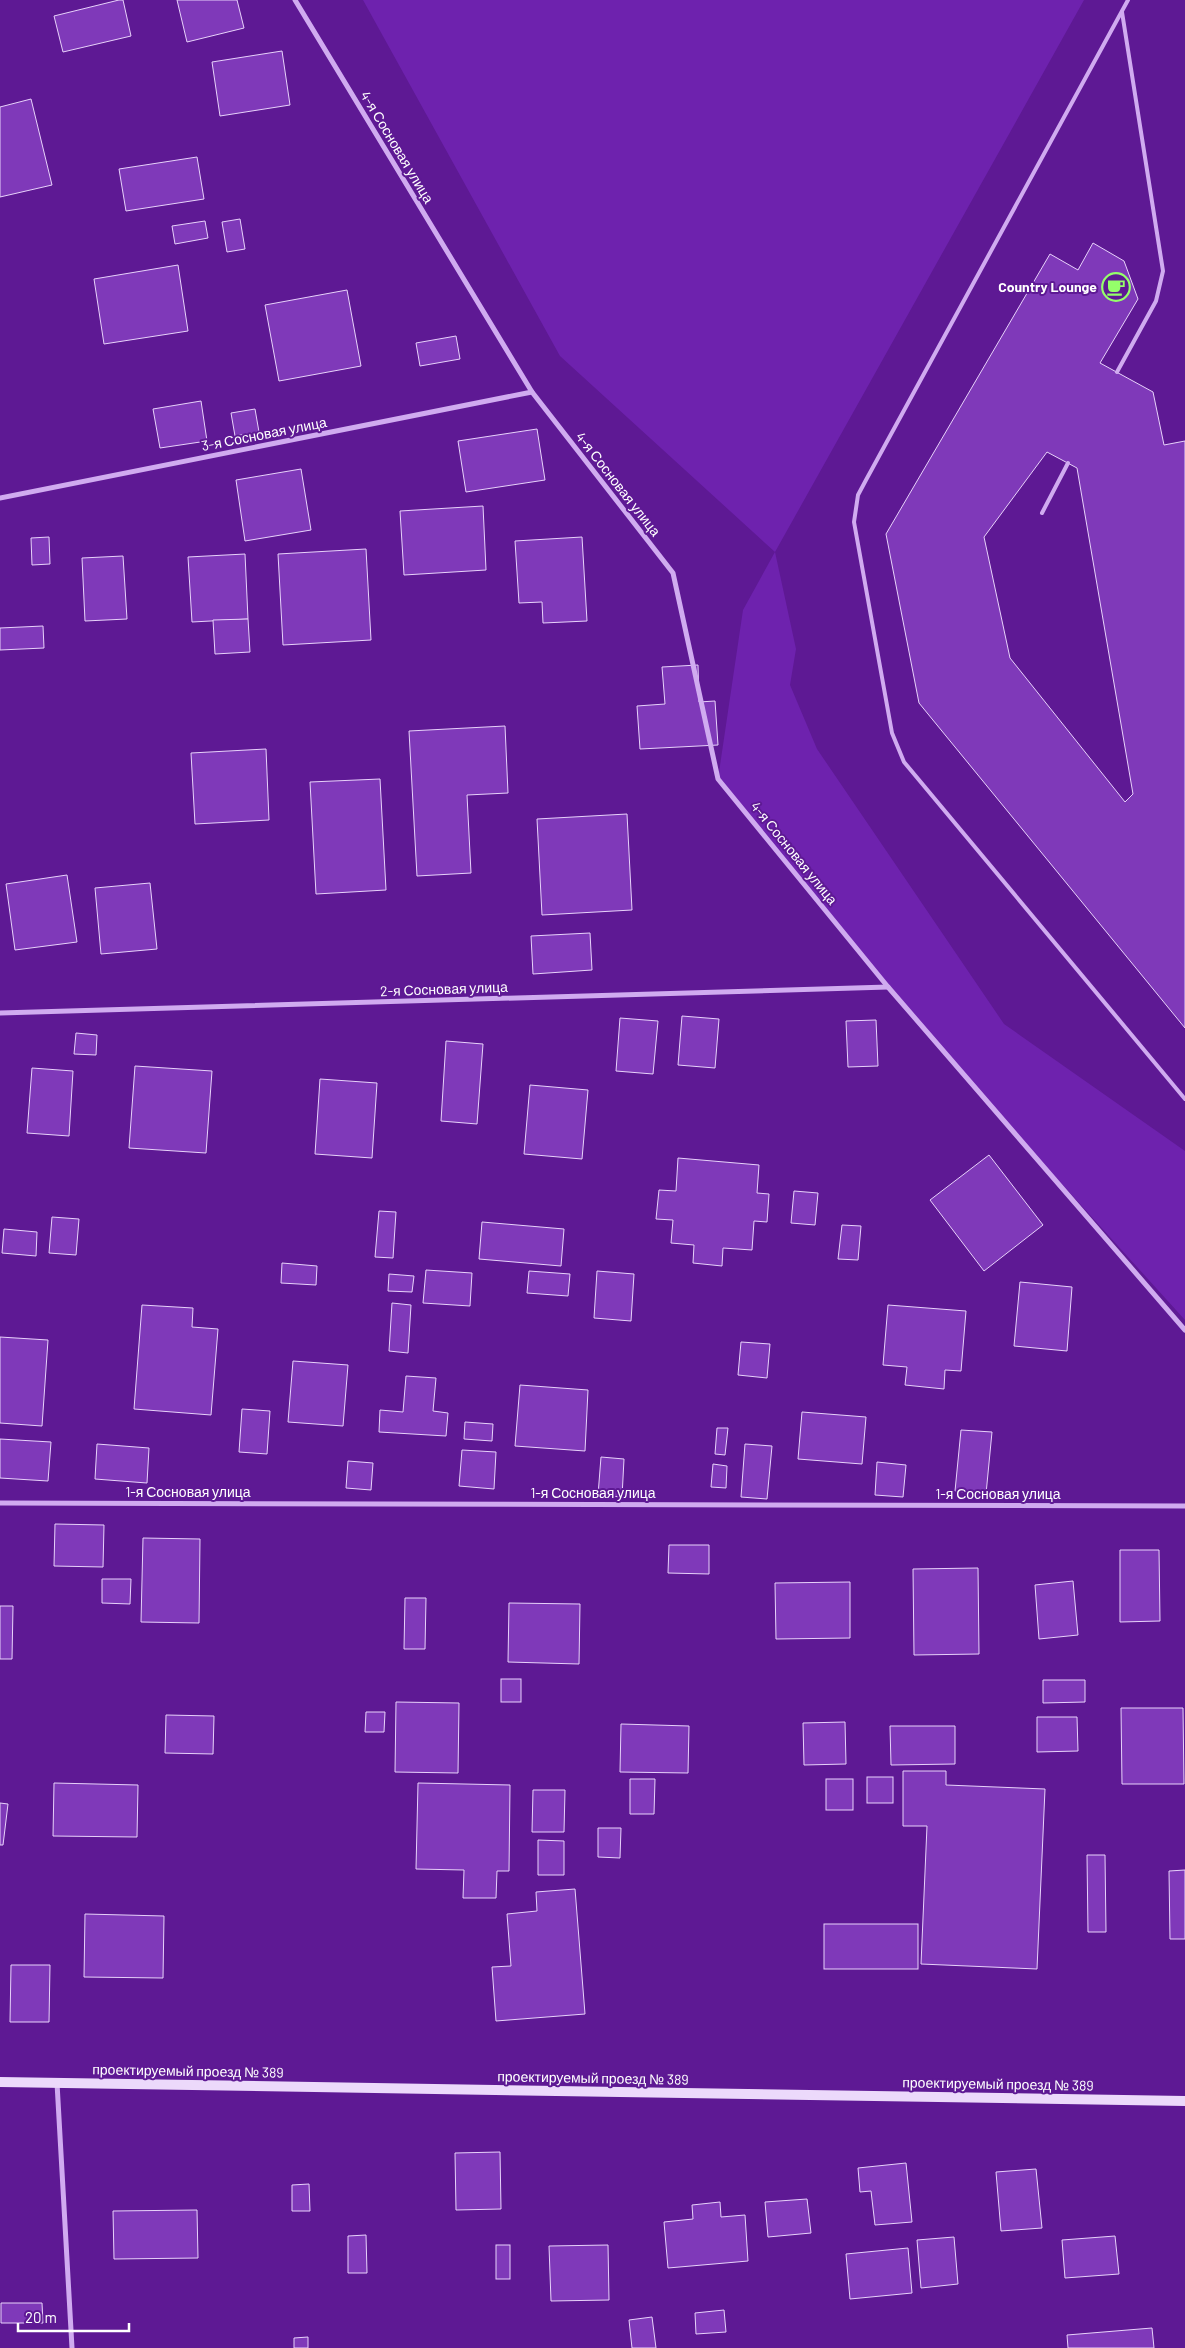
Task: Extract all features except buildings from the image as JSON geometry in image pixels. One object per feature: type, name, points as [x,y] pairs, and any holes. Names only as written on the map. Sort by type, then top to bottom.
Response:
[{"type":"main road","name":"проектируемый проезд № 389","points":[[0,2082],[1185,2101]]},
{"type":"street","name":"4-я Сосновая улица","points":[[294,0],[532,392],[673,573],[718,779],[888,987],[1185,1330]]},
{"type":"street","name":"3-я Сосновая улица","points":[[0,498],[532,392]]},
{"type":"street","name":"2-я Сосновая улица","points":[[0,1013],[888,987]]},
{"type":"street","name":"1-я Сосновая улица","points":[[0,1503],[1185,1506]]},
{"type":"street","points":[[56,2083],[72,2348]]},
{"type":"lane","points":[[1128,0],[858,495],[854,522],[892,733],[904,762],[1185,1099]]},
{"type":"lane","points":[[1117,372],[1156,301],[1163,271],[1122,12]]},
{"type":"lane","points":[[1042,513],[1068,463]]},
{"type":"shaded area","points":[[363,0],[1084,0],[775,552],[560,356]]},
{"type":"shaded area","points":[[775,552],[796,649],[790,685],[817,749],[1004,1024],[1185,1151],[1185,1320],[918,1025],[718,779],[743,610]]},
{"type":"place","name":"Country Lounge","points":[[1116,287]]}]
